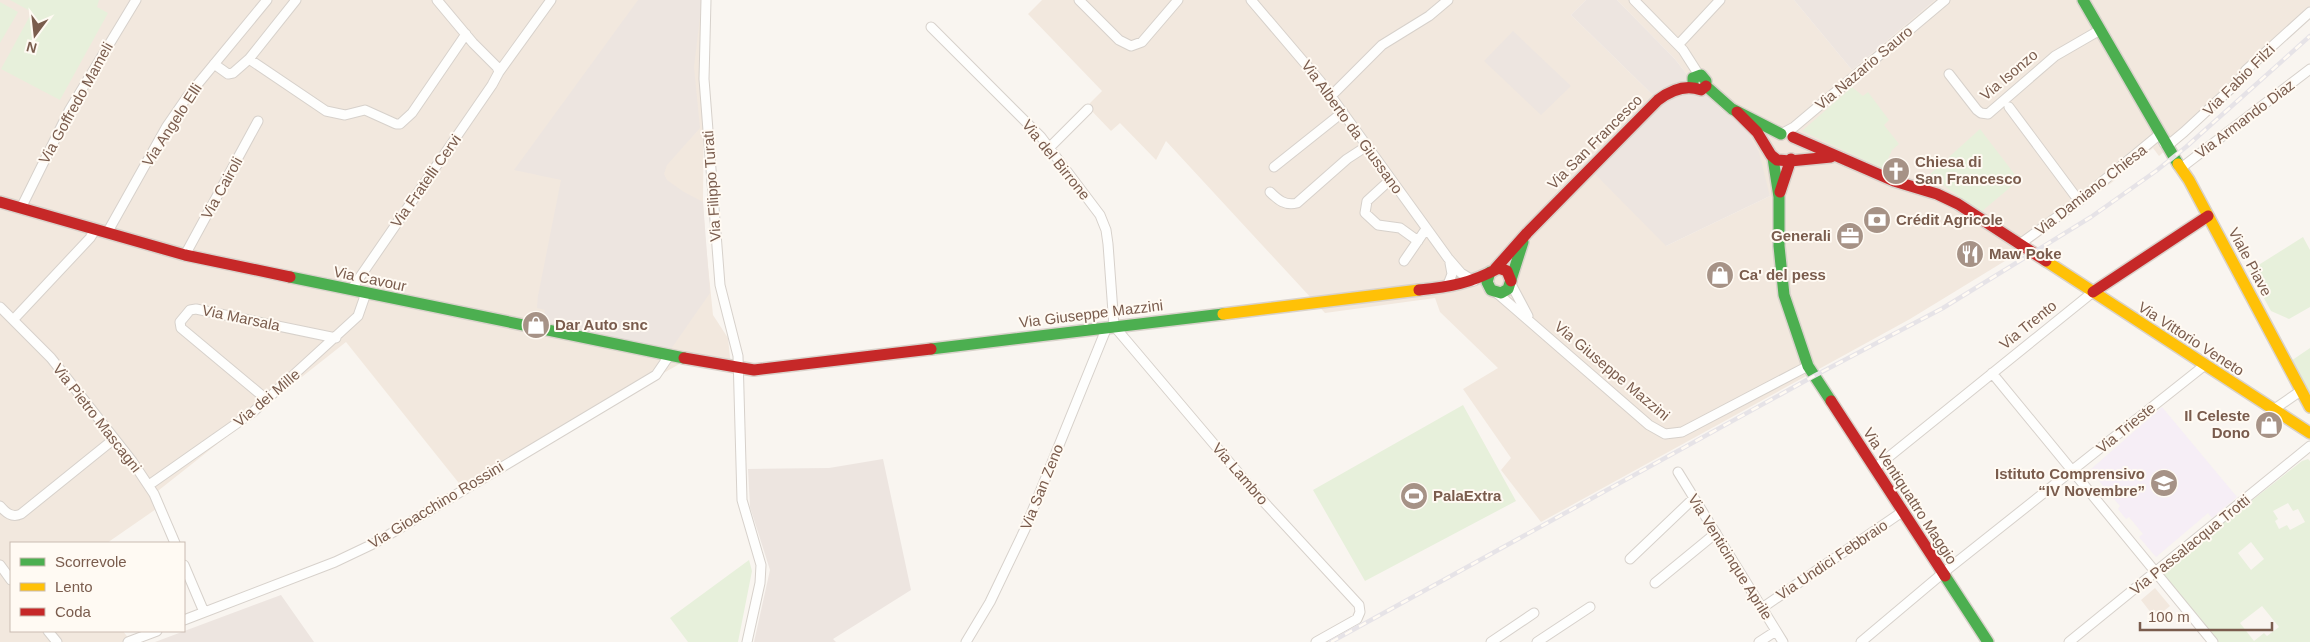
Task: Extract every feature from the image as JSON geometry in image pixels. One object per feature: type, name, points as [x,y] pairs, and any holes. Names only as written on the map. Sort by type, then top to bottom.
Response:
[{"type":"street","name":"Via Goffredo Mameli","points":[[21,208],[70,109],[136,0]]},
{"type":"street","name":"Via Angelo Elli","points":[[107,233],[167,126],[187,96],[267,0]]},
{"type":"street","points":[[214,64],[228,74],[233,73],[249,59],[296,0]]},
{"type":"street","points":[[438,0],[497,67],[499,72]]},
{"type":"street","name":"Via Fratelli Cervi","points":[[351,290],[492,85],[499,72],[551,0]]},
{"type":"street","name":"Via Filippo Turati","points":[[706,0],[704,79],[719,280],[725,309],[736,344],[741,496],[761,565],[760,583],[746,642]]},
{"type":"street","points":[[1079,0],[1119,40],[1131,46],[1142,42],[1178,0]]},
{"type":"street","points":[[1331,96],[1382,45],[1429,16],[1448,0]]},
{"type":"street","points":[[1634,0],[1678,45],[1699,75],[1705,78],[1706,86],[1722,102],[1781,134],[1843,158],[1894,182],[1952,201],[2093,292]]},
{"type":"street","points":[[1678,45],[1720,0]]},
{"type":"street","name":"Via Nazario Sauro","points":[[1781,134],[1794,127],[1945,0]]},
{"type":"street","points":[[2083,0],[2162,139]]},
{"type":"street","name":"Via Alberto da Giussano","points":[[1256,2],[1331,96],[1448,258],[1461,273],[1474,281]]},
{"type":"street","name":"Via Fabio Filzi","points":[[2162,139],[2172,142],[2184,132],[2239,81],[2246,70],[2310,12]]},
{"type":"street","name":"Via del Birrone","points":[[931,27],[1050,148],[1093,205],[1105,226],[1109,247],[1111,326]]},
{"type":"street","name":"Via Isonzo","points":[[1949,74],[1979,112],[1988,114],[2056,56],[2100,30]]},
{"type":"street","points":[[249,59],[326,112],[345,116],[365,110],[400,124],[412,113],[466,34]]},
{"type":"street","name":"Via Armando Diaz","points":[[2181,168],[2310,69]]},
{"type":"street","points":[[1693,87],[1691,81],[1699,75]]},
{"type":"street","name":"Via San Francesco","points":[[1492,270],[1658,100],[1675,90],[1693,87],[1698,90],[1706,86]]},
{"type":"street","points":[[2009,107],[2079,201]]},
{"type":"street","points":[[1050,148],[1088,109]]},
{"type":"street","points":[[1274,167],[1343,112]]},
{"type":"street","points":[[1738,112],[1757,132],[1771,154],[1782,162],[1820,156],[1843,158]]},
{"type":"street","name":"Via Cairoli","points":[[185,255],[258,121]]},
{"type":"street","points":[[1780,197],[1771,154],[1771,141],[1781,134]]},
{"type":"street","points":[[1780,197],[1790,160],[1797,150],[1796,141],[1793,138]]},
{"type":"street","name":"Viale Piave","points":[[2162,139],[2208,216],[2307,400]]},
{"type":"street","name":"Via Damiano Chiesa","points":[[2020,244],[2162,139]]},
{"type":"street","points":[[1270,192],[1282,202],[1297,203],[1347,159],[1367,146]]},
{"type":"street","points":[[1390,179],[1368,199],[1365,205],[1365,213],[1369,219],[1380,227],[1400,228],[1418,241]]},
{"type":"street","name":"Via Ventiquattro Maggio","points":[[1780,197],[1779,246],[1784,295],[1808,366],[1988,642]]},
{"type":"street","name":"Via Cavour","points":[[0,202],[185,255],[738,369]]},
{"type":"street","name":"Via Trento","points":[[1875,468],[2093,292],[2208,216]]},
{"type":"street","points":[[1404,261],[1426,229]]},
{"type":"street","points":[[14,319],[90,238],[95,230]]},
{"type":"street","name":"Via San Francesco","points":[[1511,282],[1516,257],[1527,233]]},
{"type":"street","name":"Via Alberto da Giussano","points":[[1448,258],[1452,268],[1452,284]]},
{"type":"street","points":[[1503,269],[1507,271],[1511,282],[1505,291],[1494,291],[1487,282],[1492,270],[1503,269]]},
{"type":"street","name":"Via Giuseppe Mazzini","points":[[738,369],[779,368],[1452,284],[1474,281],[1492,270]]},
{"type":"street","name":"Via Giuseppe Mazzini","points":[[1511,282],[1532,322]]},
{"type":"street","name":"Via Giuseppe Mazzini","points":[[1452,284],[1494,291],[1649,425],[1665,434],[1682,432],[1808,366]]},
{"type":"street","name":"Via Vittorio Veneto","points":[[2093,292],[2204,366],[2310,433]]},
{"type":"street","name":"Via dei Mille","points":[[149,485],[220,436],[336,338],[358,316],[366,293]]},
{"type":"street","name":"Via Pietro Mascagni","points":[[0,307],[51,358],[149,485],[175,542]]},
{"type":"street","name":"Via Marsala","points":[[266,399],[180,328],[180,322],[190,310],[196,308],[336,338]]},
{"type":"street","name":"Via Lambro","points":[[1111,326],[1248,484],[1359,605],[1360,612],[1356,620],[1316,642]]},
{"type":"street","name":"Via San Zeno","points":[[966,642],[990,602],[1025,529],[1111,326]]},
{"type":"street","name":"Via Gioacchino Rossini","points":[[185,620],[327,565],[375,543],[656,374],[669,356]]},
{"type":"street","name":"Via Trieste","points":[[1861,642],[1943,573],[2204,366]]},
{"type":"street","points":[[1992,373],[2213,642]]},
{"type":"street","points":[[2273,410],[2307,400]]},
{"type":"street","points":[[0,506],[8,514],[17,516],[22,514],[114,438]]},
{"type":"street","name":"Via Passalacqua Trotti","points":[[2069,642],[2310,446]]},
{"type":"street","name":"Via Venticinque Aprile","points":[[1678,472],[1783,642]]},
{"type":"street","points":[[1630,560],[1694,498]]},
{"type":"street","name":"Via Undici Febbraio","points":[[1762,608],[1902,512]]},
{"type":"street","points":[[1655,583],[1716,533]]},
{"type":"street","points":[[0,565],[10,579]]},
{"type":"street","points":[[185,567],[204,612]]},
{"type":"street","points":[[1537,642],[1590,607]]},
{"type":"street","points":[[1491,642],[1534,613]]},
{"type":"street","points":[[1758,642],[1776,631]]},
{"type":"street","points":[[49,632],[57,642]]},
{"type":"street","points":[[128,642],[154,632]]},
{"type":"shaded area","points":[[0,0],[705,0],[703,202],[705,236],[713,315],[728,338],[731,367],[683,362],[462,487],[346,342],[154,494],[159,507],[108,542],[10,542],[10,632],[124,632],[131,642],[0,642]]},
{"type":"shaded area","points":[[638,0],[702,0],[694,67],[700,128],[667,165],[664,174],[667,180],[703,202],[710,293],[671,349],[542,323],[545,310],[537,308],[538,296],[561,180],[514,170]]},
{"type":"shaded area","points":[[1042,0],[1586,0],[1571,15],[1662,104],[1666,246],[1770,196],[1729,114],[1697,87],[1674,58],[1617,0],[1794,0],[1852,70],[1935,0],[2310,0],[2310,15],[2248,71],[2246,80],[2159,156],[2153,148],[2115,180],[2018,253],[1910,319],[1541,522],[1501,470],[1511,458],[1463,389],[1498,368],[1440,312],[1435,298],[1325,313],[1166,141],[1156,160],[1120,123],[1111,131],[1087,106],[1102,91],[1028,14]]},
{"type":"shaded area","points":[[1586,0],[1617,0],[1674,58],[1697,87],[1745,128],[1759,152],[1770,196],[1666,246],[1595,174],[1662,104],[1571,15]]},
{"type":"shaded area","points":[[1794,0],[1935,0],[1852,70]]},
{"type":"shaded area","points":[[1513,31],[1571,86],[1541,115],[1484,61]]},
{"type":"shaded area","name":"Istituto Comprensivo “IV Novembre”","points":[[2162,407],[2237,497],[2212,518],[2208,513],[2156,557],[2139,537],[2143,534],[2129,517],[2126,519],[2118,509],[2120,506],[2090,470]]},
{"type":"shaded area","points":[[883,459],[911,590],[833,639],[836,642],[754,642],[770,570],[750,507],[748,469],[829,468]]},
{"type":"shaded area","points":[[2155,588],[2170,606],[2155,618],[2141,600]]},
{"type":"shaded area","points":[[281,595],[314,642],[155,642]]},
{"type":"green space","points":[[10,0],[99,0],[97,7],[108,13],[60,100],[1,69],[32,12]]},
{"type":"green space","points":[[0,2],[18,12],[0,43]]},
{"type":"green space","points":[[1852,87],[1863,96],[1868,92],[1889,120],[1884,125],[1899,144],[1892,150],[1884,169],[1802,131]]},
{"type":"green space","points":[[1980,129],[2019,180],[1981,212],[1929,175]]},
{"type":"green space","points":[[2303,237],[2310,250],[2310,307],[2289,319],[2271,311],[2249,271]]},
{"type":"green space","points":[[2310,348],[2310,395],[2288,363]]},
{"type":"green space","name":"PalaExtra","points":[[1463,405],[1516,501],[1365,581],[1313,490]]},
{"type":"green space","points":[[2308,459],[2310,461],[2310,642],[2217,642],[2160,573],[2302,461]],"holes":[[[2288,503],[2293,511],[2298,509],[2305,522],[2290,530],[2287,525],[2279,529],[2275,521],[2278,519],[2273,511]],[[2251,542],[2264,559],[2251,570],[2238,553]],[[2262,606],[2279,627],[2267,636],[2264,633],[2254,641],[2240,623]]]},
{"type":"green space","points":[[749,560],[752,571],[738,642],[688,642],[670,618]]},
{"type":"railway","points":[[1331,642],[1814,376],[1943,308],[2091,217],[2156,171],[2186,147],[2310,36]]},
{"type":"traffic: fast","points":[[2083,0],[2178,164]]},
{"type":"traffic: fast","points":[[1693,87],[1693,78],[1701,75],[1706,81],[1706,86],[1732,109],[1781,134]]},
{"type":"traffic: fast","points":[[1773,158],[1779,197],[1779,246],[1784,295],[1808,366],[1831,401]]},
{"type":"traffic: fast","points":[[1490,272],[1487,282],[1491,290],[1501,293],[1508,289],[1523,242]]},
{"type":"traffic: fast","points":[[290,277],[684,358]]},
{"type":"traffic: fast","points":[[931,349],[1223,314]]},
{"type":"traffic: fast","points":[[1945,576],[1988,642]]},
{"type":"traffic: slow","points":[[2178,164],[2189,180],[2310,407]]},
{"type":"traffic: slow","points":[[2046,261],[2310,433]]},
{"type":"traffic: slow","points":[[1223,314],[1419,290]]},
{"type":"traffic: jam","points":[[1495,269],[1527,233],[1658,100],[1678,89],[1695,88],[1701,90],[1706,86]]},
{"type":"traffic: jam","points":[[1737,112],[1757,132],[1771,155],[1777,160],[1790,161],[1831,157]]},
{"type":"traffic: jam","points":[[1793,137],[1894,181],[1937,194],[1958,204],[2046,261]]},
{"type":"traffic: jam","points":[[1780,192],[1791,159]]},
{"type":"traffic: jam","points":[[0,202],[185,255],[290,277]]},
{"type":"traffic: jam","points":[[2093,292],[2208,216]]},
{"type":"traffic: jam","points":[[1419,290],[1460,284],[1499,268],[1507,271],[1511,281]]},
{"type":"traffic: jam","points":[[684,358],[754,370],[931,349]]},
{"type":"traffic: jam","points":[[1831,401],[1945,576]]},
{"type":"place","name":"Chiesa di San Francesco","points":[[1896,171]]},
{"type":"place","name":"Crédit Agricole","points":[[1877,220]]},
{"type":"place","name":"Generali","points":[[1850,236]]},
{"type":"place","name":"Maw Poke","points":[[1970,254]]},
{"type":"place","name":"Ca' del pess","points":[[1720,275]]},
{"type":"place","name":"Dar Auto snc","points":[[536,325]]},
{"type":"place","name":"Il Celeste Dono","points":[[2269,425]]},
{"type":"place","name":"Istituto Comprensivo “IV Novembre”","points":[[2164,483]]},
{"type":"place","name":"PalaExtra","points":[[1414,496]]}]
